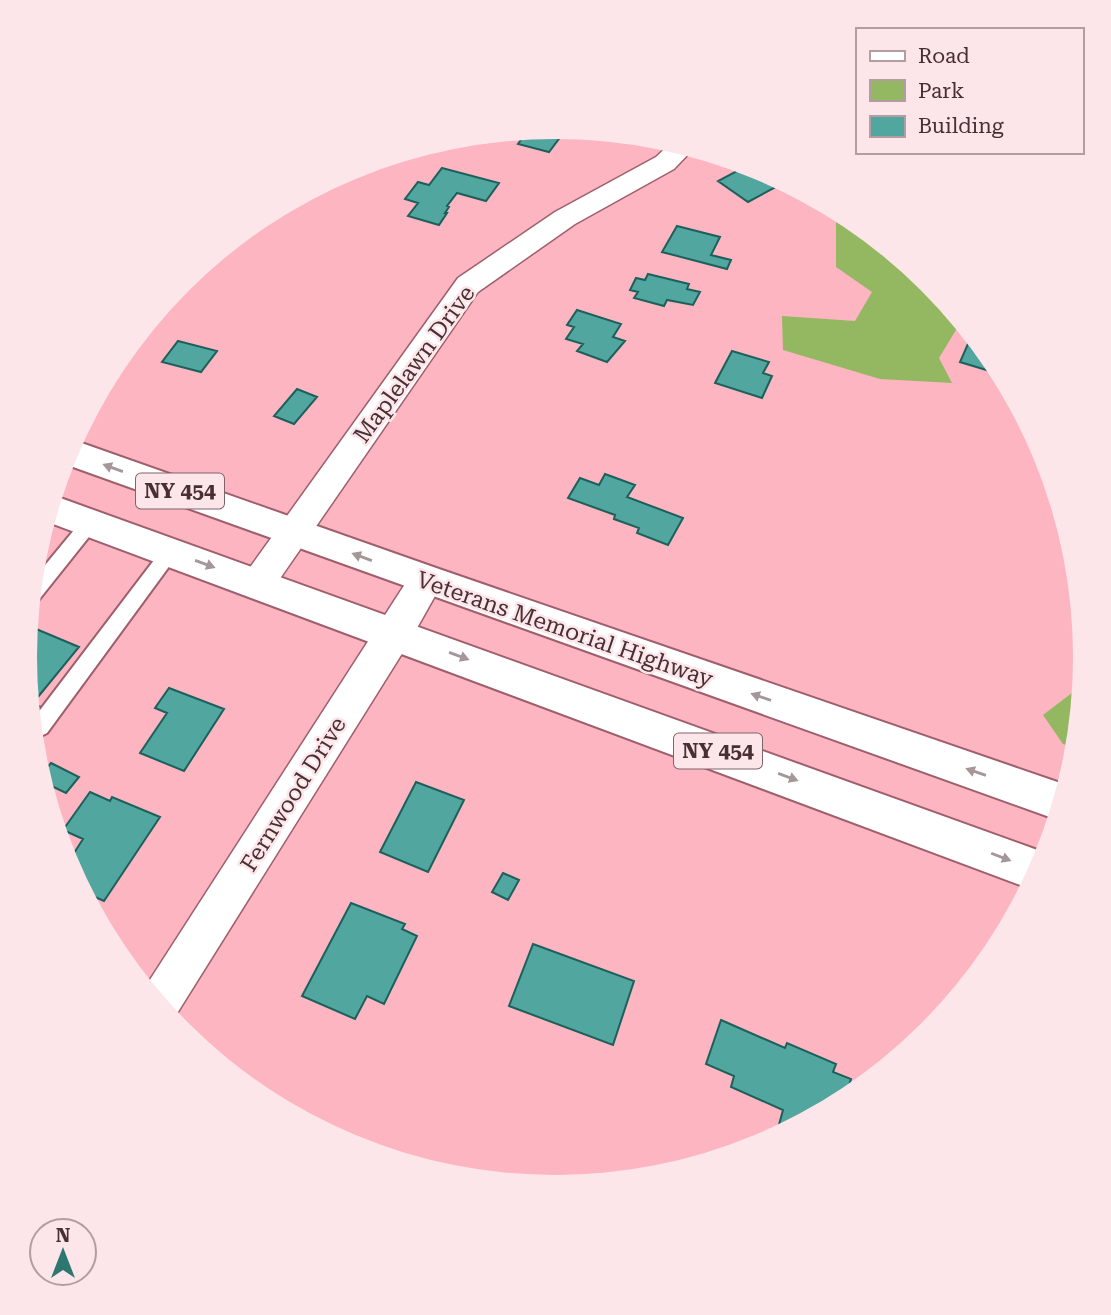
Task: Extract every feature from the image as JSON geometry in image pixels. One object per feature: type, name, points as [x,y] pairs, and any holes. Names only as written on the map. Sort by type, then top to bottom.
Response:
[{"type":"main road","name":"Veterans Memorial Highway","points":[[78,455],[1055,800]]},
{"type":"main road","name":"NY 454","points":[[58,511],[1030,868]]},
{"type":"street","name":"Maplelawn Drive","points":[[258,583],[468,285],[565,218],[665,163],[675,153]]},
{"type":"street","name":"Fernwood Drive","points":[[163,998],[426,580]]},
{"type":"lane","points":[[42,582],[90,523]]},
{"type":"lane","points":[[41,726],[170,552]]},
{"type":"green space","points":[[836,221],[898,267],[957,329],[939,358],[952,383],[880,379],[783,350],[782,316],[855,321],[872,292],[836,267]]},
{"type":"green space","points":[[1073,692],[1066,745],[1063,744],[1043,715]]},
{"type":"building","points":[[559,139],[549,152],[518,144],[521,140]]},
{"type":"building","points":[[442,168],[499,183],[486,201],[457,193],[447,206],[447,213],[439,225],[408,216],[418,203],[405,199],[418,182],[429,185]]},
{"type":"building","points":[[736,171],[775,187],[748,202],[718,181]]},
{"type":"building","points":[[677,226],[720,237],[711,255],[731,260],[727,269],[662,252]]},
{"type":"building","points":[[648,274],[689,284],[687,289],[700,292],[693,305],[667,300],[664,306],[634,298],[638,292],[630,290],[636,278],[645,280]]},
{"type":"building","points":[[577,310],[621,324],[613,337],[625,341],[607,362],[577,351],[583,344],[566,339],[574,327],[567,325]]},
{"type":"building","points":[[178,341],[217,351],[201,372],[162,362]]},
{"type":"building","points":[[968,344],[988,370],[960,362]]},
{"type":"building","points":[[732,351],[769,362],[763,373],[772,376],[762,398],[715,383]]},
{"type":"building","points":[[297,389],[317,397],[294,424],[274,416]]},
{"type":"building","points":[[605,474],[635,485],[627,497],[683,518],[668,545],[637,533],[639,528],[614,519],[615,515],[568,498],[580,478],[599,485]]},
{"type":"building","points":[[38,630],[79,647],[38,696]]},
{"type":"building","points":[[169,688],[224,709],[184,771],[140,753],[167,713],[155,708]]},
{"type":"building","points":[[51,763],[79,777],[66,793],[53,787],[49,766]]},
{"type":"building","points":[[416,782],[464,800],[428,872],[380,852]]},
{"type":"building","points":[[90,792],[110,801],[112,797],[160,817],[104,901],[95,897],[75,852],[83,839],[67,832],[65,827]]},
{"type":"building","points":[[503,873],[519,880],[508,900],[492,892]]},
{"type":"building","points":[[351,903],[405,924],[402,929],[417,936],[384,1004],[367,996],[355,1019],[302,996]]},
{"type":"building","points":[[533,944],[634,981],[613,1045],[509,1006]]},
{"type":"building","points":[[721,1020],[785,1048],[787,1043],[836,1064],[833,1072],[851,1079],[844,1089],[779,1126],[783,1110],[731,1087],[734,1076],[706,1064]]}]
